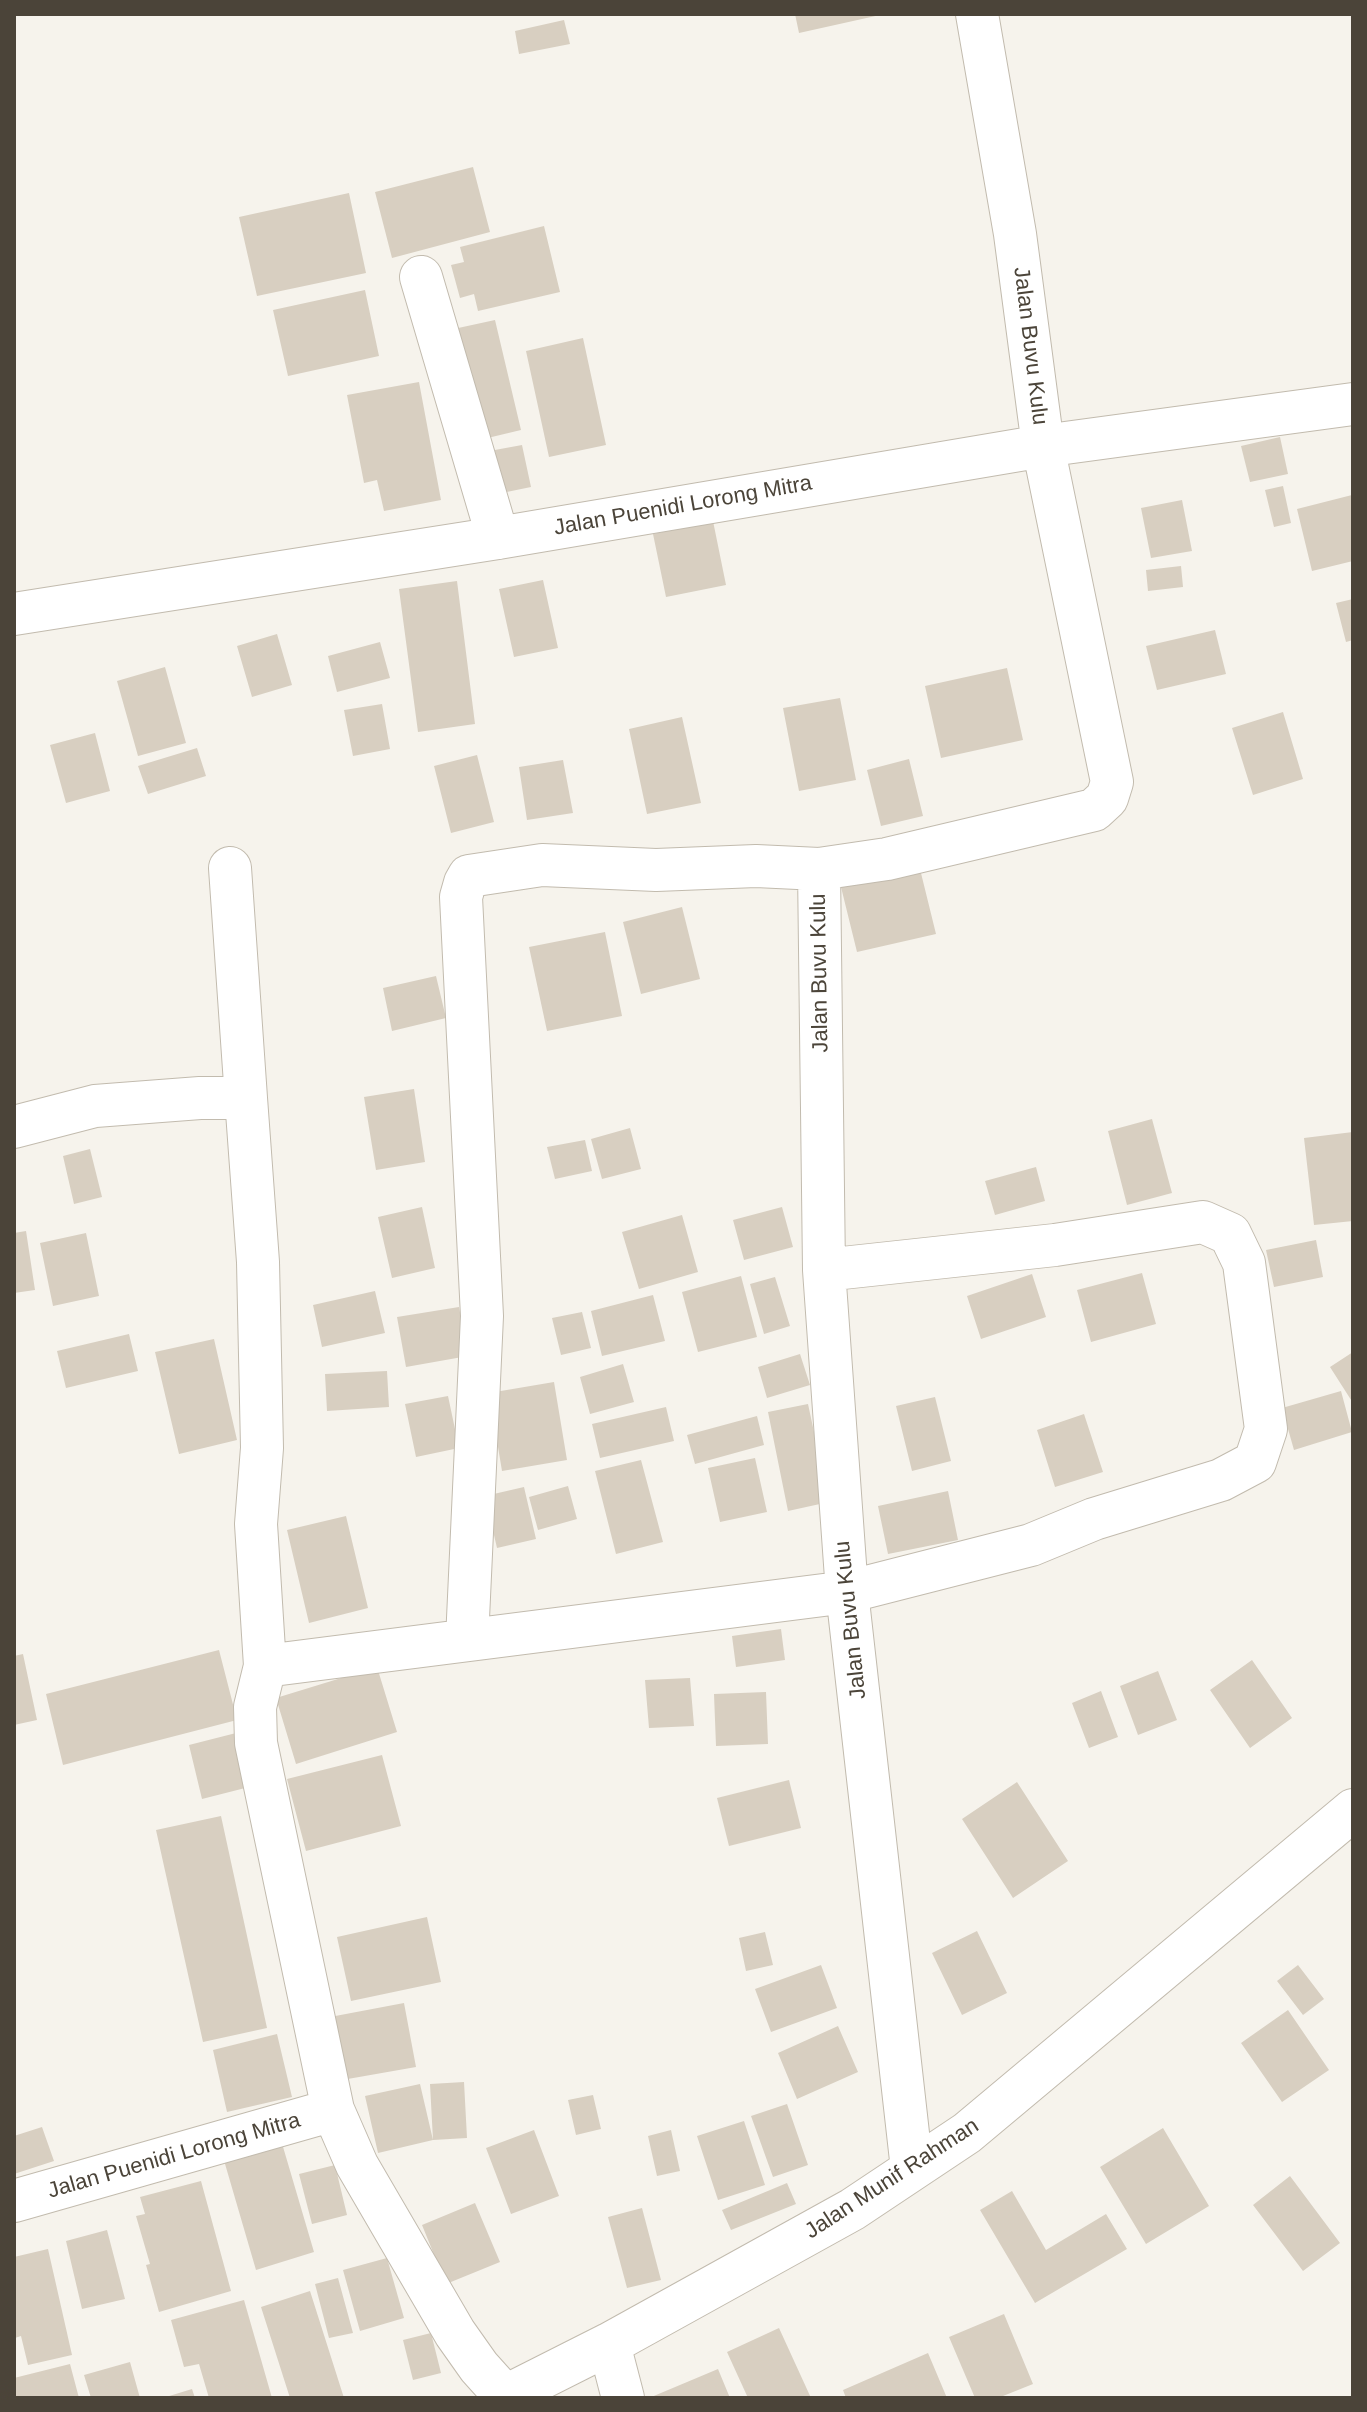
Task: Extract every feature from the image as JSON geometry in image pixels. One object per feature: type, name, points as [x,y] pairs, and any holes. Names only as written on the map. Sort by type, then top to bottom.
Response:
[{"type":"street","name":"Jalan Buvu Kulu","points":[[912,2169],[847,1592],[824,1270],[819,869],[887,859],[1094,810],[1107,798],[1112,782],[1043,446],[1015,234],[977,14]]},
{"type":"street","points":[[421,277],[498,538]]},
{"type":"street","name":"Jalan Puenidi Lorong Mitra","points":[[14,614],[498,538],[1043,446],[1353,404]]},
{"type":"street","points":[[467,1640],[482,1316],[461,897],[465,883],[469,876],[542,865],[656,870],[756,866],[819,869]]},
{"type":"street","points":[[230,868],[258,1262],[262,1448],[256,1524],[265,1666],[255,1707],[256,1743],[333,2110],[357,2165],[455,2333],[504,2397]]},
{"type":"street","points":[[14,1127],[95,1106],[200,1098],[246,1098]]},
{"type":"street","points":[[265,1666],[847,1592],[1031,1545],[1094,1519],[1221,1480],[1255,1462],[1266,1429],[1244,1263],[1230,1234],[1203,1222],[1055,1245],[824,1270]]},
{"type":"street","name":"Jalan Munif Rahman","points":[[504,2397],[609,2344],[853,2209],[967,2133],[1353,1810]]},
{"type":"street","name":"Jalan Puenidi Lorong Mitra","points":[[14,2201],[333,2110]]},
{"type":"street","points":[[609,2344],[623,2398]]},
{"type":"building","points":[[795,14],[880,14],[880,15],[799,33]]},
{"type":"building","points":[[564,20],[570,44],[519,54],[515,31]]},
{"type":"building","points":[[473,167],[490,232],[392,258],[375,192]]},
{"type":"building","points":[[349,193],[366,273],[257,296],[239,217]]},
{"type":"building","points":[[544,226],[560,292],[478,311],[474,294],[460,298],[451,265],[464,262],[460,247]]},
{"type":"building","points":[[365,290],[379,356],[288,376],[273,310]]},
{"type":"building","points":[[495,320],[521,430],[475,441],[449,330]]},
{"type":"building","points":[[583,338],[606,445],[549,457],[526,351]]},
{"type":"building","points":[[419,382],[441,500],[384,511],[377,480],[364,483],[347,395]]},
{"type":"building","points":[[1280,437],[1288,474],[1250,482],[1241,446]]},
{"type":"building","points":[[522,445],[531,487],[492,495],[484,452]]},
{"type":"building","points":[[1283,486],[1291,523],[1274,527],[1265,490]]},
{"type":"building","points":[[1352,495],[1353,561],[1312,571],[1297,509]]},
{"type":"building","points":[[1182,500],[1192,551],[1151,558],[1141,508]]},
{"type":"building","points":[[713,521],[726,585],[666,597],[653,534]]},
{"type":"building","points":[[1181,566],[1183,587],[1148,591],[1146,570]]},
{"type":"building","points":[[543,580],[558,648],[514,657],[499,589]]},
{"type":"building","points":[[457,581],[475,724],[418,732],[399,589]]},
{"type":"building","points":[[1353,599],[1353,640],[1346,642],[1336,603]]},
{"type":"building","points":[[1215,630],[1226,674],[1157,690],[1146,646]]},
{"type":"building","points":[[277,634],[292,685],[252,697],[237,646]]},
{"type":"building","points":[[380,642],[390,678],[337,692],[328,656]]},
{"type":"building","points":[[165,667],[186,743],[138,756],[117,681]]},
{"type":"building","points":[[1007,668],[1023,740],[941,758],[925,686]]},
{"type":"building","points":[[840,698],[856,780],[799,791],[783,708]]},
{"type":"building","points":[[382,704],[390,749],[353,756],[344,710]]},
{"type":"building","points":[[1283,712],[1303,779],[1253,795],[1232,728]]},
{"type":"building","points":[[682,717],[701,803],[647,814],[629,729]]},
{"type":"building","points":[[95,733],[110,791],[66,803],[50,745]]},
{"type":"building","points":[[197,748],[206,776],[148,794],[138,766]]},
{"type":"building","points":[[477,755],[494,822],[451,833],[434,766]]},
{"type":"building","points":[[909,759],[923,816],[881,826],[867,770]]},
{"type":"building","points":[[563,760],[573,813],[527,820],[519,767]]},
{"type":"building","points":[[920,869],[936,934],[857,952],[841,887]]},
{"type":"building","points":[[682,907],[700,979],[641,994],[623,922]]},
{"type":"building","points":[[605,932],[622,1016],[547,1031],[529,947]]},
{"type":"building","points":[[436,976],[446,1018],[392,1031],[383,988]]},
{"type":"building","points":[[414,1089],[425,1162],[376,1170],[364,1097]]},
{"type":"building","points":[[1152,1119],[1172,1193],[1127,1205],[1108,1131]]},
{"type":"building","points":[[630,1128],[641,1169],[602,1179],[591,1139]]},
{"type":"building","points":[[1353,1132],[1353,1221],[1314,1225],[1304,1138]]},
{"type":"building","points":[[585,1140],[592,1171],[555,1179],[547,1147]]},
{"type":"building","points":[[90,1149],[102,1197],[74,1204],[63,1156]]},
{"type":"building","points":[[1036,1167],[1045,1201],[995,1215],[985,1181]]},
{"type":"building","points":[[422,1207],[435,1268],[392,1278],[378,1217]]},
{"type":"building","points":[[782,1207],[793,1247],[744,1260],[733,1220]]},
{"type":"building","points":[[682,1215],[698,1272],[639,1289],[622,1232]]},
{"type":"building","points":[[26,1231],[35,1290],[14,1293],[14,1233]]},
{"type":"building","points":[[86,1233],[99,1296],[53,1306],[40,1243]]},
{"type":"building","points":[[1316,1240],[1323,1277],[1274,1287],[1266,1250]]},
{"type":"building","points":[[1142,1273],[1156,1324],[1091,1342],[1077,1290]]},
{"type":"building","points":[[1032,1274],[1046,1317],[981,1339],[967,1296]]},
{"type":"building","points":[[741,1276],[757,1337],[698,1352],[682,1292]]},
{"type":"building","points":[[775,1277],[790,1326],[764,1334],[750,1284]]},
{"type":"building","points":[[375,1291],[385,1333],[322,1347],[313,1305]]},
{"type":"building","points":[[653,1295],[665,1341],[602,1356],[591,1311]]},
{"type":"building","points":[[459,1307],[468,1356],[406,1367],[397,1317]]},
{"type":"building","points":[[582,1312],[591,1348],[561,1355],[552,1318]]},
{"type":"building","points":[[129,1334],[138,1371],[66,1388],[57,1351]]},
{"type":"building","points":[[214,1339],[237,1440],[179,1454],[155,1352]]},
{"type":"building","points":[[1353,1352],[1353,1403],[1330,1367]]},
{"type":"building","points":[[800,1354],[810,1385],[767,1398],[758,1367]]},
{"type":"building","points":[[623,1364],[634,1402],[590,1414],[580,1377]]},
{"type":"building","points":[[387,1371],[389,1407],[327,1411],[325,1374]]},
{"type":"building","points":[[554,1382],[567,1460],[502,1471],[489,1393]]},
{"type":"building","points":[[1341,1391],[1352,1432],[1294,1450],[1282,1408]]},
{"type":"building","points":[[448,1396],[459,1448],[416,1457],[405,1404]]},
{"type":"building","points":[[935,1397],[951,1461],[912,1471],[896,1406]]},
{"type":"building","points":[[808,1404],[829,1502],[788,1511],[768,1412]]},
{"type":"building","points":[[666,1407],[674,1441],[600,1458],[592,1424]]},
{"type":"building","points":[[1084,1414],[1103,1472],[1055,1487],[1037,1430]]},
{"type":"building","points":[[757,1416],[764,1445],[695,1464],[687,1435]]},
{"type":"building","points":[[755,1458],[767,1512],[720,1522],[708,1468]]},
{"type":"building","points":[[641,1460],[663,1542],[616,1554],[595,1471]]},
{"type":"building","points":[[568,1486],[577,1519],[538,1530],[529,1497]]},
{"type":"building","points":[[524,1487],[536,1539],[497,1548],[485,1496]]},
{"type":"building","points":[[948,1491],[958,1540],[888,1554],[878,1506]]},
{"type":"building","points":[[346,1516],[368,1608],[309,1623],[287,1530]]},
{"type":"building","points":[[781,1629],[785,1660],[736,1667],[732,1636]]},
{"type":"building","points":[[219,1650],[237,1720],[63,1765],[46,1694]]},
{"type":"building","points":[[23,1654],[37,1720],[14,1725],[14,1656]]},
{"type":"building","points":[[1252,1660],[1292,1718],[1250,1748],[1210,1690]]},
{"type":"building","points":[[377,1667],[397,1732],[296,1764],[276,1698]]},
{"type":"building","points":[[1158,1671],[1177,1720],[1138,1735],[1120,1686]]},
{"type":"building","points":[[690,1678],[694,1726],[649,1728],[645,1680]]},
{"type":"building","points":[[1101,1691],[1118,1737],[1089,1748],[1072,1703]]},
{"type":"building","points":[[766,1692],[768,1744],[716,1746],[714,1694]]},
{"type":"building","points":[[240,1732],[253,1786],[202,1799],[189,1745]]},
{"type":"building","points":[[382,1755],[401,1826],[306,1851],[287,1779]]},
{"type":"building","points":[[789,1780],[801,1828],[729,1846],[717,1798]]},
{"type":"building","points":[[1017,1782],[1068,1861],[1013,1898],[962,1819]]},
{"type":"building","points":[[221,1816],[267,2028],[203,2042],[156,1830]]},
{"type":"building","points":[[427,1917],[441,1982],[351,2001],[337,1937]]},
{"type":"building","points":[[977,1931],[1007,1993],[962,2015],[932,1953]]},
{"type":"building","points":[[765,1932],[773,1965],[746,1971],[739,1938]]},
{"type":"building","points":[[821,1965],[837,2008],[771,2032],[755,1989]]},
{"type":"building","points":[[1298,1965],[1324,1999],[1303,2015],[1277,1981]]},
{"type":"building","points":[[404,2003],[416,2067],[342,2080],[330,2017]]},
{"type":"building","points":[[1288,2010],[1329,2070],[1282,2102],[1241,2043]]},
{"type":"building","points":[[838,2026],[858,2072],[797,2099],[778,2053]]},
{"type":"building","points":[[277,2034],[292,2097],[227,2112],[213,2050]]},
{"type":"building","points":[[464,2082],[467,2138],[433,2140],[430,2084]]},
{"type":"building","points":[[420,2084],[433,2140],[378,2153],[365,2096]]},
{"type":"building","points":[[593,2095],[601,2129],[576,2135],[568,2100]]},
{"type":"building","points":[[787,2104],[808,2165],[773,2177],[751,2116]]},
{"type":"building","points":[[744,2121],[765,2185],[718,2200],[697,2136]]},
{"type":"building","points":[[42,2127],[54,2161],[14,2174],[14,2136]]},
{"type":"building","points":[[1163,2128],[1209,2206],[1146,2244],[1100,2167]]},
{"type":"building","points":[[534,2130],[559,2196],[511,2214],[486,2148]]},
{"type":"building","points":[[671,2130],[680,2171],[657,2176],[648,2136]]},
{"type":"building","points":[[281,2140],[314,2252],[256,2270],[223,2157]]},
{"type":"building","points":[[335,2165],[347,2215],[312,2224],[299,2174]]},
{"type":"building","points":[[1290,2176],[1340,2243],[1303,2271],[1253,2205]]},
{"type":"building","points":[[201,2181],[231,2291],[159,2312],[146,2265],[150,2264],[136,2216],[145,2214],[140,2197]]},
{"type":"building","points":[[787,2183],[796,2204],[731,2230],[722,2210]]},
{"type":"building","points":[[1012,2191],[1046,2250],[1106,2214],[1127,2249],[1035,2303],[980,2210]]},
{"type":"building","points":[[475,2203],[500,2262],[446,2284],[422,2225]]},
{"type":"building","points":[[642,2208],[661,2280],[627,2288],[608,2217]]},
{"type":"building","points":[[107,2230],[125,2299],[82,2309],[66,2241]]},
{"type":"building","points":[[48,2249],[72,2355],[28,2365],[21,2336],[15,2338],[14,2333],[14,2257]]},
{"type":"building","points":[[387,2258],[404,2318],[360,2331],[343,2270]]},
{"type":"building","points":[[338,2278],[353,2333],[329,2338],[315,2284]]},
{"type":"building","points":[[310,2291],[344,2398],[290,2398],[261,2307]]},
{"type":"building","points":[[244,2300],[272,2398],[209,2398],[199,2364],[184,2367],[171,2320]]},
{"type":"building","points":[[1004,2314],[1033,2384],[998,2398],[975,2398],[949,2337]]},
{"type":"building","points":[[779,2328],[811,2398],[748,2398],[727,2352]]},
{"type":"building","points":[[431,2333],[441,2373],[413,2380],[403,2340]]},
{"type":"building","points":[[928,2353],[947,2398],[846,2398],[843,2390]]},
{"type":"building","points":[[130,2362],[140,2398],[91,2398],[84,2375]]},
{"type":"building","points":[[70,2364],[79,2398],[14,2398],[14,2378]]},
{"type":"building","points":[[718,2369],[730,2398],[649,2398]]},
{"type":"building","points":[[192,2389],[195,2398],[166,2397]]}]
